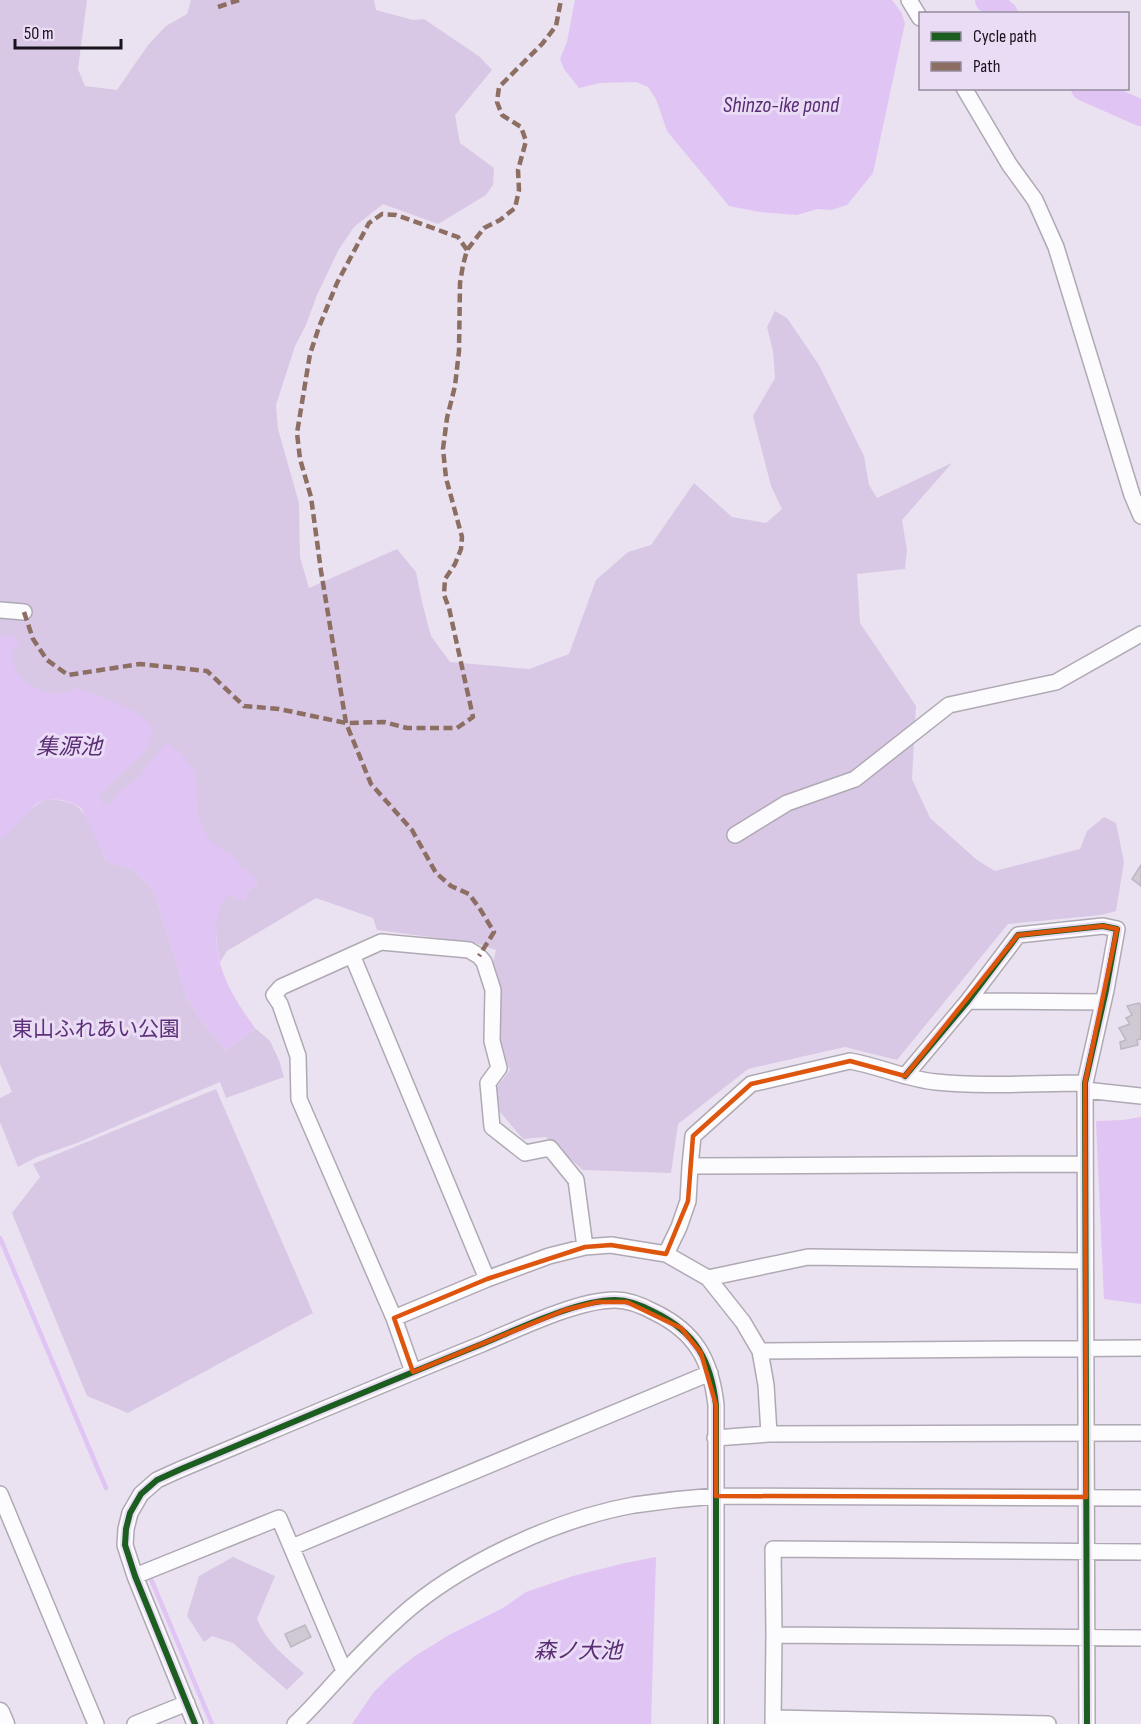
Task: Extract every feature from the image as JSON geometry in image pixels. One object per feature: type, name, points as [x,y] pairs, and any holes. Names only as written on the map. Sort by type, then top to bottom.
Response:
[{"type":"main road","points":[[0,1712],[5,1724]]},
{"type":"street","points":[[909,0],[919,15]]},
{"type":"street","points":[[964,90],[1009,164],[1035,200],[1056,247],[1132,495],[1141,516]]},
{"type":"street","points":[[0,610],[24,612]]},
{"type":"street","points":[[735,835],[787,803],[855,779],[949,705],[1056,682],[1141,634]]},
{"type":"street","points":[[905,1076],[968,1001],[1018,935],[1103,926],[1117,929],[1085,1087],[1086,1724]]},
{"type":"street","points":[[413,1372],[394,1318],[299,1099],[298,1056],[280,1004],[274,995],[281,987],[381,942],[469,950],[479,956],[484,962],[493,990],[492,1041],[498,1068],[488,1083],[492,1127],[525,1153],[550,1148],[576,1180],[585,1247]]},
{"type":"street","points":[[352,955],[487,1279]]},
{"type":"street","points":[[968,1001],[1104,1002]]},
{"type":"street","points":[[666,1254],[688,1201],[693,1136],[751,1084],[850,1061],[934,1082],[1085,1087],[1141,1095]]},
{"type":"street","points":[[690,1166],[1085,1164]]},
{"type":"street","points":[[394,1318],[487,1279],[549,1256],[585,1247],[611,1245],[666,1254],[708,1278],[743,1322],[760,1351],[766,1385],[769,1434]]},
{"type":"street","points":[[708,1278],[808,1257],[1085,1261]]},
{"type":"street","points":[[195,1724],[135,1576],[125,1545],[130,1513],[141,1494],[157,1480],[413,1372],[565,1310],[616,1300],[647,1308],[681,1328],[701,1353],[710,1374],[716,1405],[716,1724]]},
{"type":"street","points":[[760,1351],[1141,1348]]},
{"type":"street","points":[[292,1548],[710,1374]]},
{"type":"street","points":[[716,1438],[769,1434],[1141,1433]]},
{"type":"street","points":[[0,1494],[96,1724]]},
{"type":"street","points":[[295,1724],[315,1706],[344,1671],[403,1615],[439,1587],[484,1559],[593,1514],[632,1505],[716,1496],[1141,1498]]},
{"type":"street","points":[[135,1576],[279,1518],[344,1671]]},
{"type":"street","points":[[1048,1724],[773,1721],[772,1549],[1141,1552]]},
{"type":"street","points":[[774,1635],[1141,1638]]},
{"type":"street","points":[[135,1724],[187,1703]]},
{"type":"highlighted area","points":[[1103,926],[1117,929],[1085,1083],[1086,1497],[716,1496],[716,1405],[701,1353],[681,1328],[627,1302],[597,1302],[565,1310],[413,1372],[394,1318],[487,1279],[585,1247],[611,1245],[666,1254],[688,1201],[693,1136],[751,1084],[850,1061],[905,1076],[1018,935]]},
{"type":"green space","points":[[0,0],[87,0],[78,69],[85,86],[117,90],[148,45],[166,26],[187,14],[191,0],[374,0],[376,10],[413,20],[424,19],[480,57],[492,70],[455,115],[460,143],[494,168],[493,185],[486,195],[438,224],[383,204],[354,227],[339,249],[295,346],[276,405],[278,429],[299,503],[300,557],[309,588],[397,549],[416,572],[431,636],[450,662],[529,669],[569,654],[596,580],[628,552],[651,545],[694,483],[732,517],[766,523],[782,509],[771,486],[753,416],[775,378],[773,351],[767,327],[775,311],[787,318],[819,365],[864,456],[869,485],[877,498],[952,463],[902,520],[907,550],[905,569],[857,574],[860,623],[916,706],[912,779],[930,818],[977,860],[995,871],[1080,849],[1087,831],[1104,817],[1116,823],[1124,862],[1116,911],[1101,915],[1008,924],[897,1060],[845,1047],[748,1069],[678,1124],[671,1173],[583,1170],[546,1137],[523,1139],[500,1112],[496,1088],[510,1070],[496,1040],[497,980],[493,963],[496,950],[475,943],[377,930],[373,918],[316,898],[227,951],[220,962],[216,936],[219,908],[228,895],[236,897],[258,883],[55,784],[0,790]]},
{"type":"green space","name":"東山ふれあい公園","points":[[46,799],[67,802],[78,807],[90,824],[107,862],[131,868],[155,894],[187,998],[200,1019],[226,1051],[255,1028],[270,1041],[284,1077],[226,1098],[220,1082],[77,1143],[37,1157],[18,1167],[0,1122],[0,1098],[12,1092],[0,1064],[0,838],[37,804]]},
{"type":"green space","points":[[216,1089],[313,1313],[128,1413],[87,1396],[12,1213],[40,1177],[33,1164]]},
{"type":"green space","points":[[233,1557],[275,1576],[257,1619],[271,1642],[304,1673],[287,1690],[233,1643],[212,1636],[204,1642],[187,1616],[199,1576]]},
{"type":"water","name":"Shinzo-ike pond","points":[[575,0],[892,0],[901,12],[905,23],[873,173],[847,205],[831,210],[817,209],[797,215],[760,212],[729,206],[667,131],[656,99],[648,87],[636,82],[600,83],[579,88],[564,69],[560,59],[567,42]]},
{"type":"water","name":"集源池","points":[[11,635],[20,643],[13,649],[14,666],[29,684],[52,693],[69,692],[76,688],[127,708],[145,718],[150,724],[152,737],[148,745],[140,756],[100,795],[102,804],[113,802],[117,794],[138,778],[167,742],[180,752],[196,773],[198,816],[207,837],[236,858],[241,868],[253,874],[258,883],[248,891],[245,902],[229,895],[226,897],[217,920],[217,951],[220,965],[238,1003],[255,1028],[226,1051],[200,1019],[187,998],[155,894],[131,868],[107,862],[81,808],[63,800],[46,799],[36,804],[8,835],[0,838],[0,637]]},
{"type":"water","points":[[1141,1117],[1141,1304],[1104,1299],[1096,1121]]},
{"type":"water","name":"森ノ大池","points":[[656,1557],[651,1724],[352,1724],[373,1693],[415,1656],[449,1635],[503,1608],[526,1592],[573,1576]]},
{"type":"building","points":[[1141,865],[1141,886],[1132,879]]},
{"type":"building","points":[[1139,1003],[1141,1006],[1141,1039],[1137,1040],[1138,1045],[1121,1049],[1120,1042],[1126,1040],[1119,1028],[1130,1024],[1126,1018],[1132,1015],[1127,1006]]},
{"type":"building","points":[[305,1625],[311,1637],[291,1647],[285,1634]]},
{"type":"waterway","points":[[988,0],[1003,12]]},
{"type":"waterway","points":[[1089,90],[1141,113]]},
{"type":"waterway","points":[[0,1238],[106,1488]]},
{"type":"waterway","points":[[151,1579],[212,1724]]},
{"type":"marked path","points":[[218,7],[239,0]]},
{"type":"marked path","points":[[24,612],[33,639],[47,660],[68,675],[140,664],[207,671],[244,706],[279,709],[346,723],[384,722],[407,728],[457,728],[473,717],[449,608],[444,595],[445,579],[455,564],[461,549],[462,537],[446,478],[443,449],[459,351],[460,283],[467,250],[484,228],[500,220],[515,208],[519,190],[518,170],[526,141],[521,127],[502,115],[497,102],[499,87],[542,44],[556,26],[561,0]]},
{"type":"marked path","points":[[467,250],[458,237],[396,215],[382,214],[369,223],[337,283],[319,327],[310,354],[297,433],[300,459],[311,497],[346,723],[371,784],[412,830],[436,873],[451,886],[469,894],[494,932],[479,956]]},
{"type":"cycle path","points":[[905,1076],[968,1001],[1018,935],[1103,926],[1117,929],[1085,1083],[1087,1724]]},
{"type":"cycle path","points":[[195,1724],[135,1576],[125,1545],[130,1513],[141,1494],[157,1480],[179,1470],[530,1323],[583,1305],[615,1300],[630,1302],[645,1308],[681,1329],[699,1350],[714,1389],[716,1405],[716,1724]]}]
